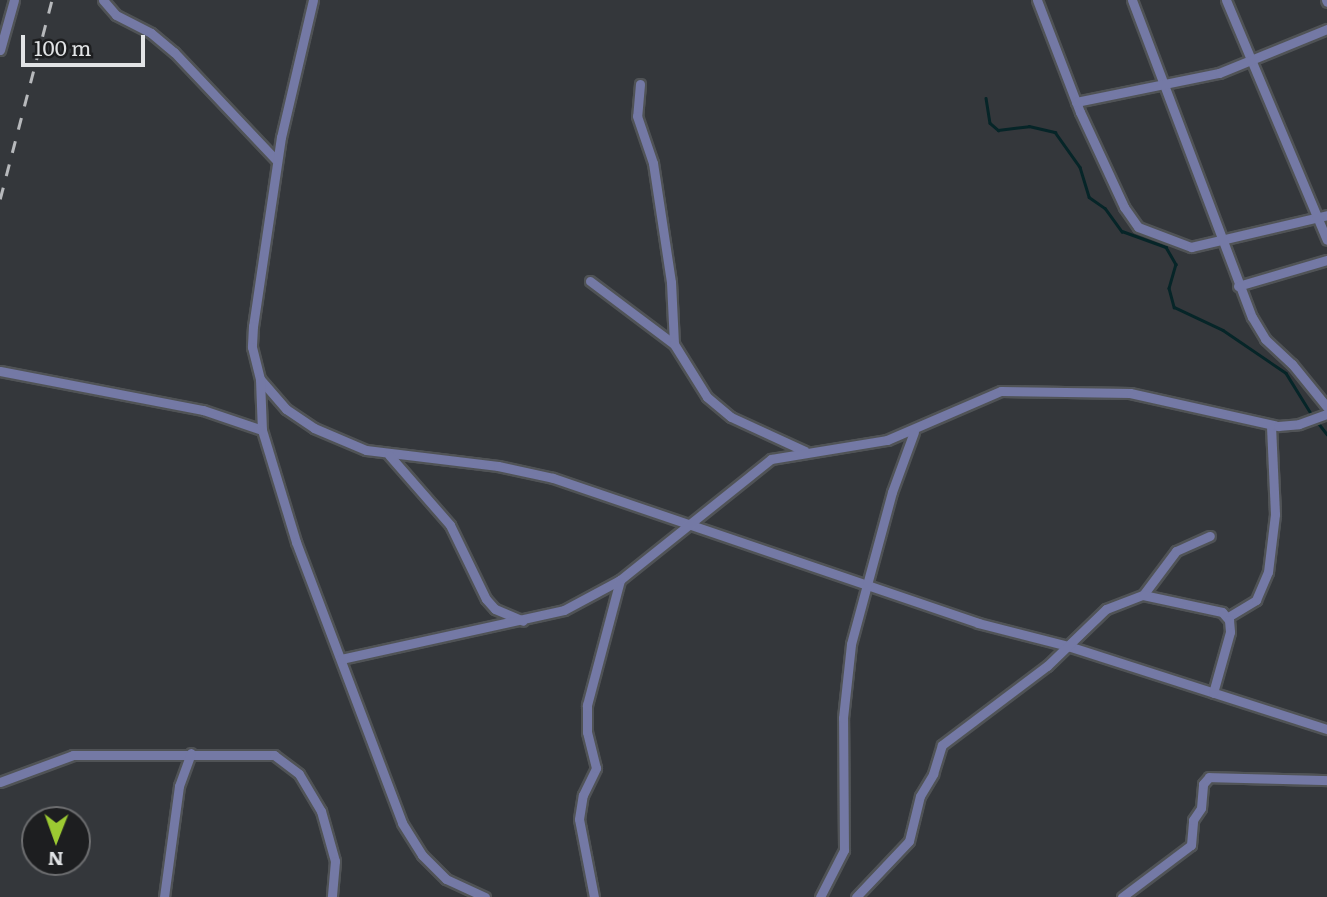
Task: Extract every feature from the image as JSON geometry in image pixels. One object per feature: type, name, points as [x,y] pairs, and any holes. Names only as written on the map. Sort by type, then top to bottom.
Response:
[{"type":"street","points":[[0,50],[14,0]]},
{"type":"street","points":[[103,0],[116,15],[151,33],[174,52],[277,161]]},
{"type":"street","points":[[313,0],[277,161],[253,326],[252,347],[260,379],[262,430],[296,542],[410,839],[455,885],[485,897]]},
{"type":"street","points":[[1037,0],[1076,102],[1134,224],[1183,246],[1323,216]]},
{"type":"street","points":[[1132,0],[1168,85],[1238,286],[1265,339],[1293,363],[1327,407]]},
{"type":"street","points":[[1226,0],[1251,61],[1323,216],[1327,240]]},
{"type":"street","points":[[1076,102],[1168,85],[1251,61],[1327,29]]},
{"type":"street","points":[[640,84],[637,116],[653,163],[671,282],[674,344]]},
{"type":"street","points":[[1238,286],[1327,260]]},
{"type":"street","points":[[590,281],[674,344],[717,406],[748,426],[805,451]]},
{"type":"street","points":[[0,371],[203,410],[262,430]]},
{"type":"street","points":[[260,379],[286,409],[314,428],[389,456],[472,462],[553,478],[687,527],[978,623],[1068,646],[1327,729]]},
{"type":"street","points":[[341,659],[525,621],[564,610],[620,580],[761,466],[805,451],[870,444],[914,432],[989,395],[1012,390],[1130,393],[1271,425],[1296,425],[1327,414]]},
{"type":"street","points":[[1228,617],[1256,600],[1268,572],[1275,514],[1271,425]]},
{"type":"street","points":[[820,897],[844,850],[844,693],[866,586],[892,492],[914,432]]},
{"type":"street","points":[[389,456],[450,525],[486,599],[495,609],[525,621]]},
{"type":"street","points":[[1143,596],[1176,551],[1210,536]]},
{"type":"street","points":[[594,897],[579,819],[583,795],[596,768],[587,732],[587,705],[620,580]]},
{"type":"street","points":[[856,897],[906,846],[920,796],[933,774],[942,745],[1068,646],[1107,609],[1143,596],[1211,608],[1228,617]]},
{"type":"street","points":[[1213,693],[1230,632],[1228,617]]},
{"type":"street","points":[[164,897],[179,786],[191,753]]},
{"type":"street","points":[[0,782],[73,755],[266,753],[281,758],[299,774],[314,796],[331,845],[335,876],[332,897]]},
{"type":"street","points":[[1122,897],[1188,849],[1193,820],[1201,808],[1203,784],[1209,777],[1327,780]]},
{"type":"waterway","points":[[986,98],[990,123],[998,130],[1029,126],[1055,132],[1080,167],[1089,197],[1105,208],[1122,231],[1166,247],[1176,264],[1169,288],[1174,307],[1223,330],[1286,373],[1312,415]]},
{"type":"waterway","points":[[1316,420],[1327,434]]},
{"type":"railway","points":[[0,199],[52,0]]}]
